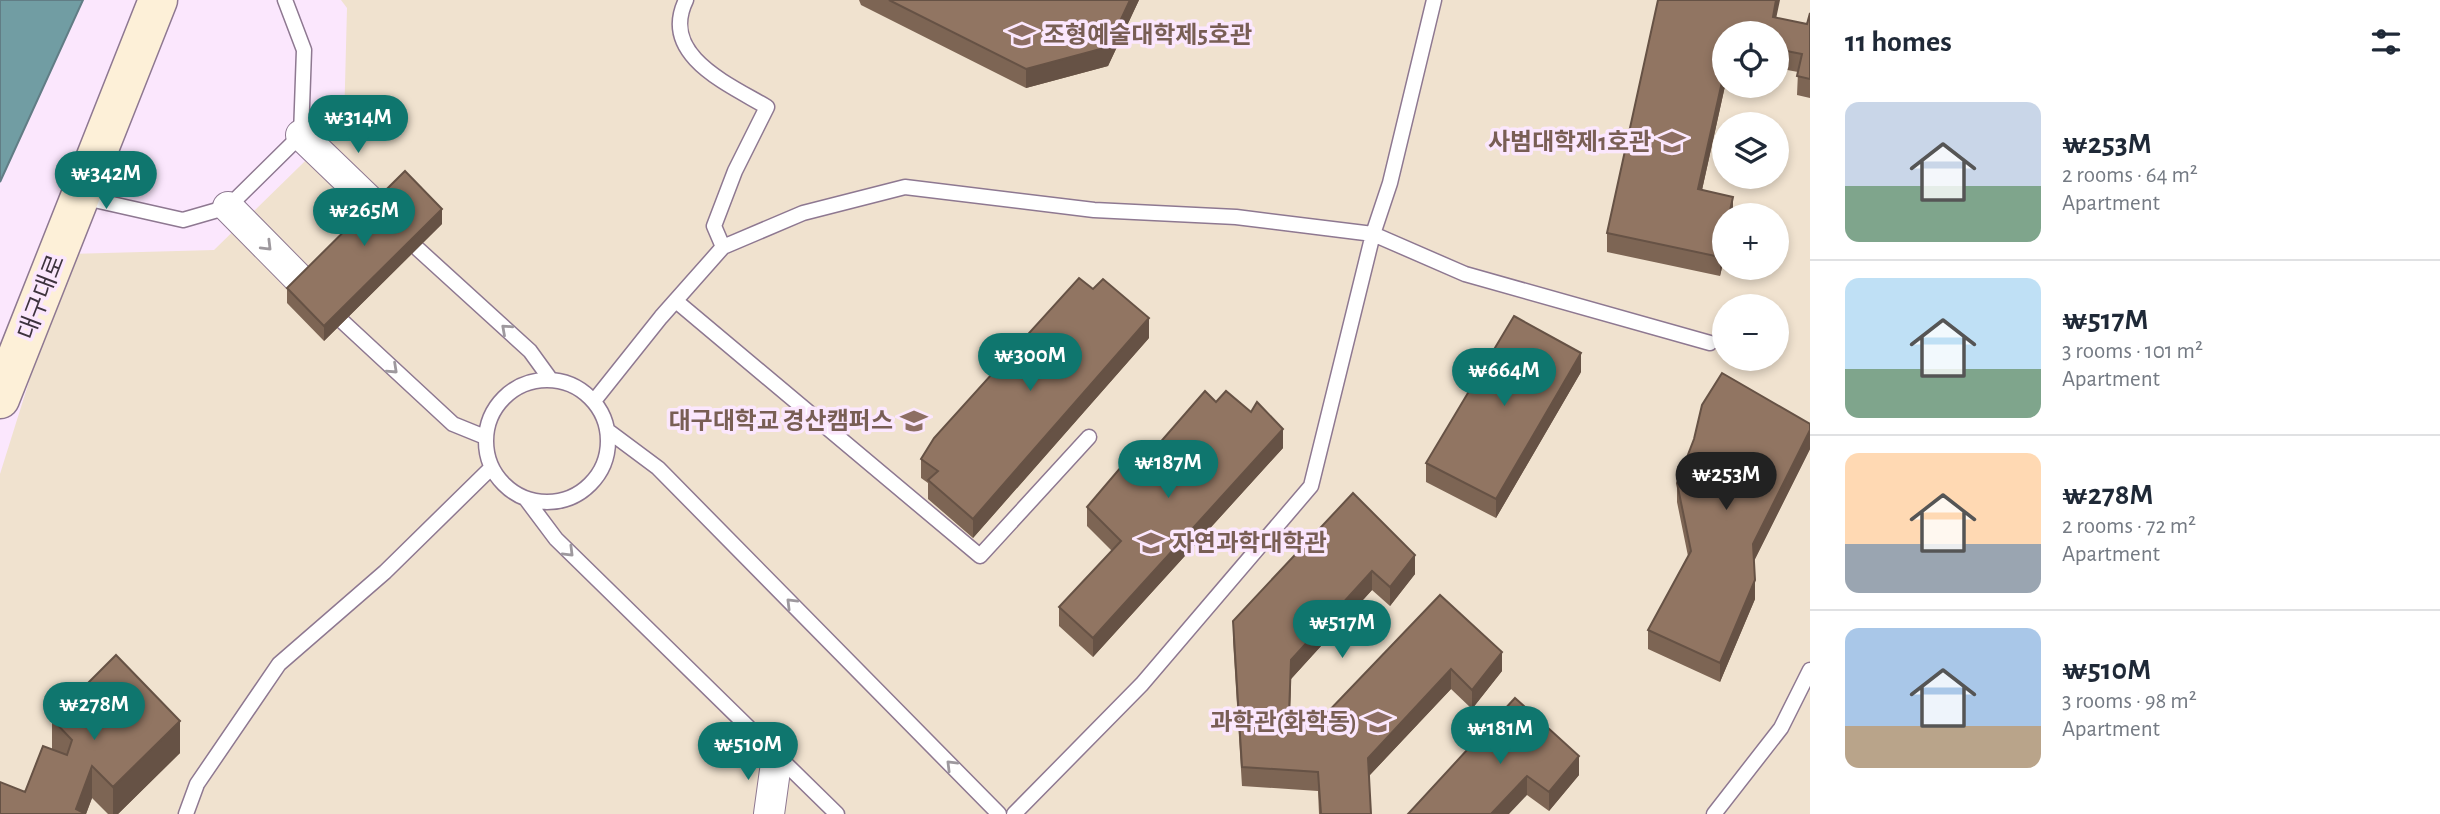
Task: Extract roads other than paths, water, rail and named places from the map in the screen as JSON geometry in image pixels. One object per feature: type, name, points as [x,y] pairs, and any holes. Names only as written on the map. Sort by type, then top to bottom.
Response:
[{"type":"street","name":"대구대로","points":[[0,399],[158,0]]},
{"type":"street","points":[[301,135],[380,211]]},
{"type":"street","points":[[228,207],[305,285]]},
{"type":"street","points":[[769,814],[777,756]]},
{"type":"lane","points":[[79,197],[183,220],[228,207],[301,135],[304,50],[285,0]]},
{"type":"lane","points":[[686,0],[677,18],[684,48],[710,74],[767,107],[735,171],[714,226],[723,247]]},
{"type":"lane","points":[[1014,814],[1142,684],[1311,486],[1373,234],[1390,183],[1434,0]]},
{"type":"lane","points":[[594,401],[723,247],[803,213],[905,187],[1094,210],[1236,217],[1373,234],[1465,274],[1710,343]]},
{"type":"lane","points":[[418,249],[530,351],[551,380]]},
{"type":"lane","points":[[676,301],[980,556],[1089,437]]},
{"type":"lane","points":[[343,322],[453,424],[485,437]]},
{"type":"lane","points":[[527,499],[558,502],[587,488],[605,461],[607,430],[594,401],[567,383],[551,380],[520,386],[507,395],[493,414],[485,437],[491,468],[500,482],[527,499],[556,539],[836,814]]},
{"type":"lane","points":[[607,430],[659,468],[999,814]]},
{"type":"lane","points":[[186,814],[197,784],[279,664],[385,572],[491,468]]},
{"type":"lane","points":[[1714,814],[1781,728],[1810,670]]},
{"type":"place","name":"조형예술대학제5호관","points":[[1022,35]]},
{"type":"place","name":"사범대학제1호관","points":[[1672,142]]},
{"type":"place","name":"대구대학교 경산캠퍼스","points":[[914,421]]},
{"type":"place","name":"자연과학대학관","points":[[1151,543]]},
{"type":"place","name":"과학관(화학동)","points":[[1378,722]]}]
